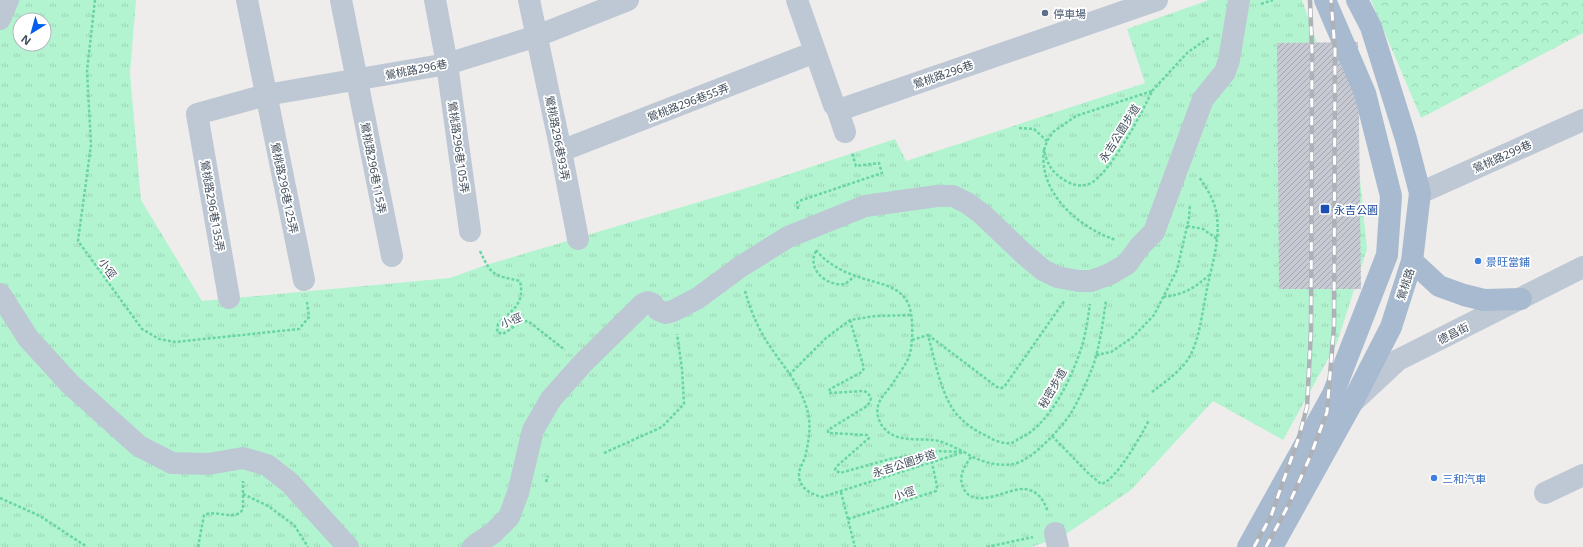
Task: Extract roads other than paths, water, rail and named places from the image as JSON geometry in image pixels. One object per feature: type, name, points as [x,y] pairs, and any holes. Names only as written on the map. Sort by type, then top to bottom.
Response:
[{"type":"main road","name":"鶯桃路","points":[[1272,547],[1342,399],[1387,255],[1391,196],[1365,94],[1325,0]]},
{"type":"main road","name":"鶯桃路","points":[[1248,547],[1342,399],[1391,328],[1412,261],[1420,193],[1406,139],[1371,27],[1357,0]]},
{"type":"main road","points":[[1412,261],[1439,286],[1464,295],[1484,300],[1521,299]]},
{"type":"street","points":[[0,19],[8,0]]},
{"type":"street","name":"鶯桃路296巷125弄","points":[[247,0],[304,280]]},
{"type":"street","name":"鶯桃路296巷115弄","points":[[341,0],[392,256]]},
{"type":"street","name":"鶯桃路296巷105弄","points":[[435,0],[447,64],[470,231]]},
{"type":"street","name":"鶯桃路296巷93弄","points":[[528,0],[537,36],[578,239]]},
{"type":"street","name":"鶯桃路296巷","points":[[197,114],[266,95],[447,64],[537,36],[628,0]]},
{"type":"street","points":[[797,0],[845,132]]},
{"type":"street","name":"鶯桃路296巷","points":[[837,108],[842,109],[1157,0]]},
{"type":"street","points":[[473,547],[493,533],[509,517],[518,493],[533,430],[551,400],[583,363],[642,304],[648,302],[661,308],[698,298],[740,267],[788,237],[864,206],[937,196],[953,196],[967,203],[982,214],[1043,270],[1057,276],[1093,279],[1127,264],[1140,246],[1154,232],[1203,99],[1225,72],[1229,60],[1240,0]]},
{"type":"street","name":"鶯桃路296巷55弄","points":[[561,151],[815,52]]},
{"type":"street","name":"鶯桃路296巷135弄","points":[[197,114],[229,298]]},
{"type":"street","name":"鶯桃路299巷","points":[[1420,193],[1583,120]]},
{"type":"street","name":"德昌街","points":[[1342,399],[1398,360],[1583,267]]},
{"type":"street","points":[[0,294],[28,338],[70,384],[139,446],[172,463],[208,464],[243,458],[267,465],[290,483],[348,547]]},
{"type":"street","points":[[1545,493],[1583,475]]},
{"type":"railway","points":[[1254,547],[1271,516],[1299,437],[1307,407],[1311,331],[1312,51],[1310,0]]},
{"type":"railway","points":[[1266,547],[1289,504],[1310,457],[1327,412],[1334,326],[1335,50],[1331,0]]},
{"type":"place","name":"停車場","points":[[1045,13]]},
{"type":"place","name":"永吉公園","points":[[1325,209]]},
{"type":"place","name":"景旺當鋪","points":[[1478,261]]},
{"type":"place","name":"三和汽車","points":[[1434,478]]}]
